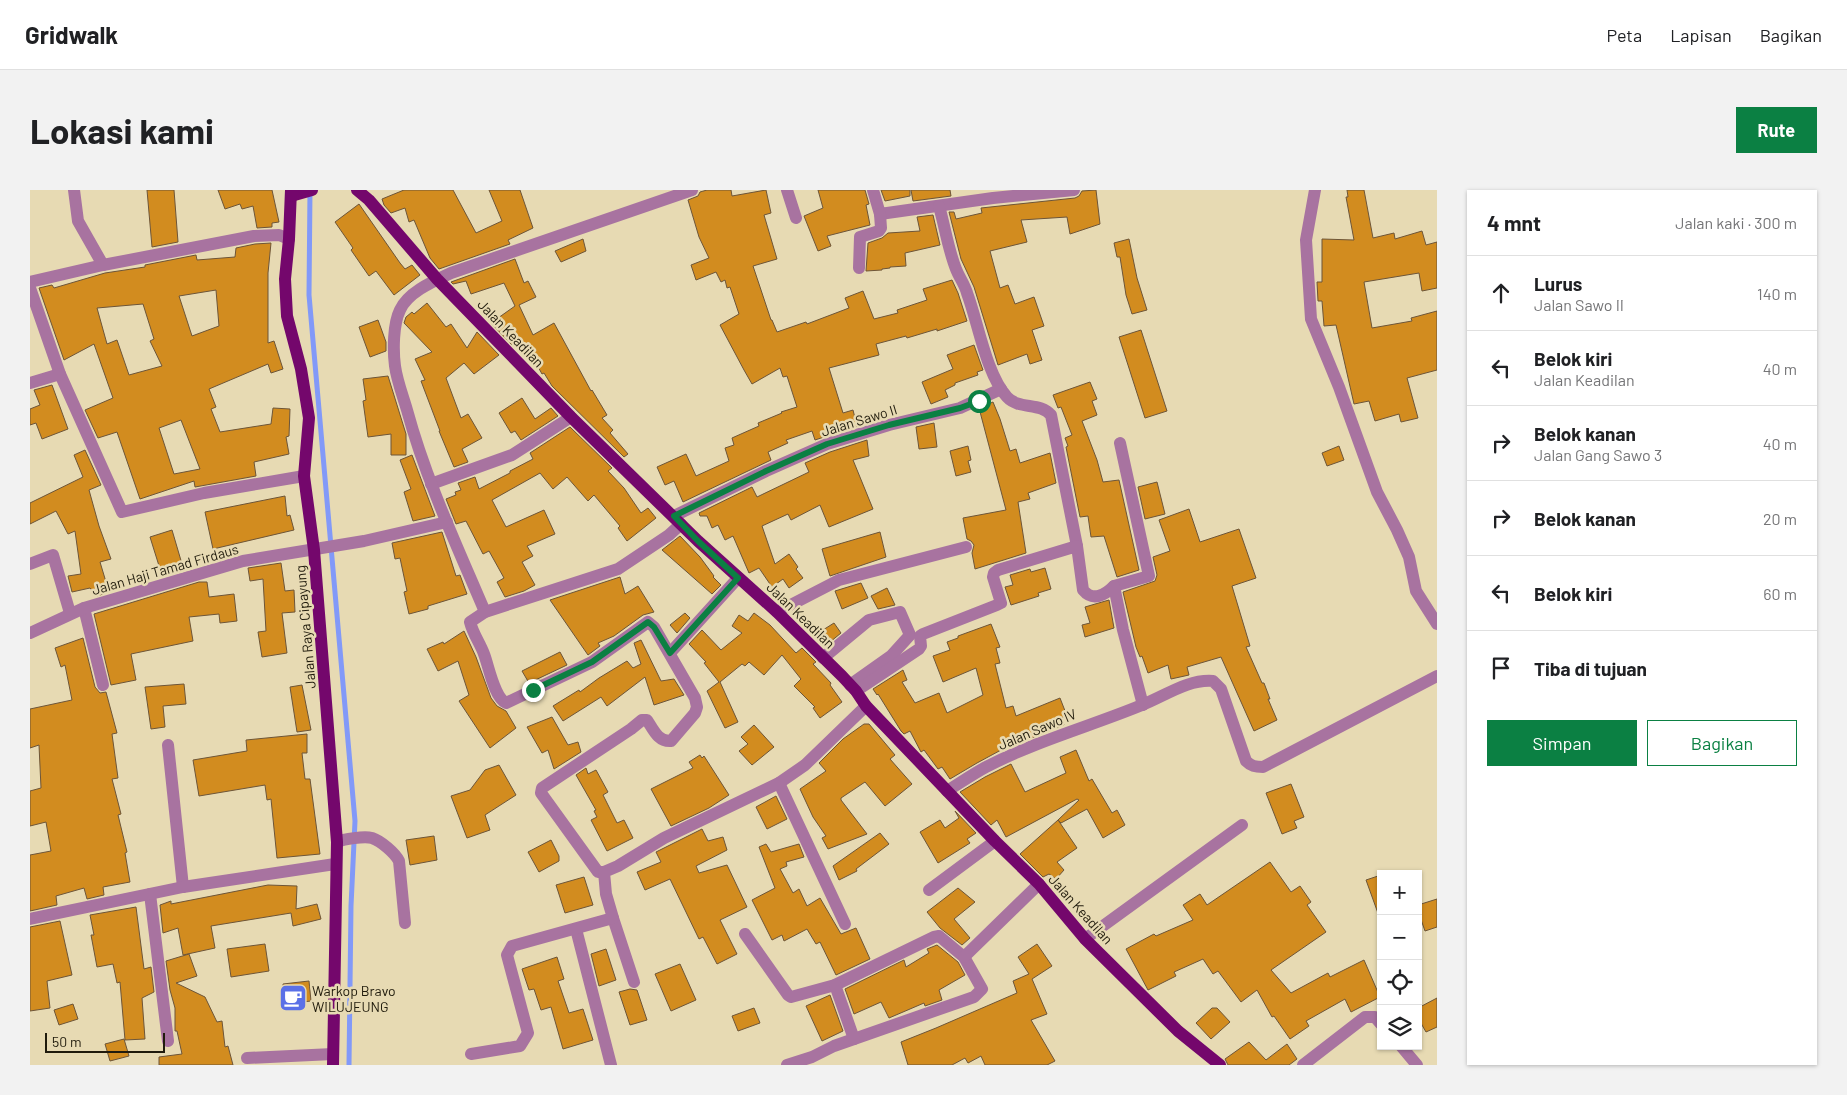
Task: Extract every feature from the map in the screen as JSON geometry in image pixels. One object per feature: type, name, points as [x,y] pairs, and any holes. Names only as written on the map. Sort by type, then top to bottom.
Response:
[{"type":"main road","name":"Jalan Keadilan","points":[[357,190],[370,200],[438,279],[571,417],[738,578],[777,612],[853,688],[866,706],[995,841],[1039,884],[1085,939],[1178,1031],[1220,1065]]},
{"type":"main road","name":"Jalan Raya Cipayung","points":[[299,192],[285,279],[287,316],[301,369],[309,418],[304,476],[316,550],[340,840],[335,864],[333,1059]]},
{"type":"street","points":[[74,190],[78,221],[103,265]]},
{"type":"street","points":[[692,190],[451,273],[407,298],[399,311],[394,340],[395,367],[431,484],[485,612],[470,622],[474,634],[484,652],[499,696],[506,703],[592,662],[648,622],[654,627],[695,698],[697,707],[695,713],[681,732],[671,741],[667,742],[660,739],[647,720],[642,720],[546,784],[541,790],[541,793],[598,872],[604,872],[618,866],[664,838],[779,783],[805,765],[866,706]]},
{"type":"street","points":[[787,190],[796,218]]},
{"type":"street","points":[[859,268],[860,236],[879,231],[881,228],[880,214],[873,190]]},
{"type":"street","points":[[880,214],[1002,197],[1074,190]]},
{"type":"street","points":[[1315,190],[1306,240],[1311,319],[1339,387],[1376,492],[1397,530],[1409,557],[1416,591],[1437,624]]},
{"type":"street","points":[[940,206],[956,268],[967,292],[978,332],[996,380],[1006,396],[1015,403],[1044,409],[1051,415],[1078,546],[1083,590],[1094,596],[1104,595],[1114,586],[1149,576],[1120,443]]},
{"type":"street","points":[[30,282],[103,265],[254,236],[279,235],[290,239]]},
{"type":"street","points":[[30,288],[60,374],[122,512],[204,494],[304,476]]},
{"type":"street","points":[[30,383],[60,374]]},
{"type":"street","name":"Jalan Sawo II","points":[[485,612],[598,574],[618,570],[669,535],[678,520],[766,471],[827,444],[889,425],[960,408],[979,401],[1001,389]]},
{"type":"street","points":[[431,484],[512,455],[571,417]]},
{"type":"street","name":"Jalan Haji Tamad Firdaus","points":[[30,633],[84,608],[243,561],[364,541],[446,522]]},
{"type":"street","points":[[853,688],[919,649],[921,646],[920,636],[922,634],[998,605],[1000,602],[993,578],[994,573],[998,570],[1078,546]]},
{"type":"street","points":[[777,612],[839,580],[966,547]]},
{"type":"street","points":[[30,564],[53,555],[70,614]]},
{"type":"street","points":[[670,653],[738,578]]},
{"type":"street","points":[[1114,586],[1123,630],[1143,705]]},
{"type":"street","points":[[84,608],[103,685]]},
{"type":"street","points":[[823,658],[869,620],[900,612],[910,635],[891,656],[853,688]]},
{"type":"street","name":"Jalan Sawo IV","points":[[947,791],[995,763],[1202,680],[1213,680],[1220,689],[1246,761],[1256,767],[1263,767],[1437,676]]},
{"type":"street","points":[[168,745],[183,887]]},
{"type":"street","points":[[779,783],[845,924]]},
{"type":"street","points":[[1085,939],[1242,825]]},
{"type":"street","points":[[340,840],[372,838],[395,854],[399,861],[405,923]]},
{"type":"street","points":[[929,890],[995,841]]},
{"type":"street","points":[[30,919],[183,887],[335,864]]},
{"type":"street","points":[[604,872],[606,894],[634,982]]},
{"type":"street","points":[[964,957],[1039,884]]},
{"type":"street","points":[[150,894],[168,1041]]},
{"type":"street","points":[[471,1054],[520,1046],[528,1034],[508,955],[512,946],[614,918]]},
{"type":"street","points":[[576,928],[611,1065]]},
{"type":"street","points":[[745,934],[788,995],[795,997],[835,985],[939,936],[964,957],[982,989],[974,997],[834,1046],[813,1061],[787,1065]]},
{"type":"street","points":[[835,985],[854,1039]]},
{"type":"street","points":[[1303,1065],[1365,1017],[1375,1017],[1377,1019]]},
{"type":"street","points":[[1405,1050],[1418,1065]]},
{"type":"street","points":[[247,1058],[333,1059]]},
{"type":"building","points":[[147,190],[174,190],[178,242],[152,247]]},
{"type":"building","points":[[218,190],[272,190],[279,222],[272,223],[272,227],[257,228],[253,206],[242,209],[240,204],[225,209]]},
{"type":"building","points":[[404,190],[453,190],[476,233],[502,221],[489,190],[520,190],[533,228],[508,240],[510,244],[439,269],[430,258],[414,220],[409,222],[405,208],[391,213],[384,205],[382,199]]},
{"type":"building","points":[[707,190],[731,190],[732,196],[766,190],[771,213],[764,215],[777,259],[753,266],[771,320],[777,332],[806,322],[807,324],[849,308],[845,298],[863,291],[874,319],[898,313],[897,310],[927,300],[923,289],[952,280],[967,321],[937,331],[937,329],[907,338],[906,336],[876,344],[879,355],[829,368],[843,413],[853,410],[857,426],[815,440],[812,431],[786,440],[788,443],[768,452],[771,460],[683,502],[674,481],[665,485],[657,467],[686,454],[696,476],[729,461],[725,448],[734,445],[732,438],[759,426],[758,423],[781,412],[797,407],[787,376],[783,377],[780,368],[752,384],[744,370],[720,325],[739,314],[730,287],[727,288],[725,280],[721,282],[716,272],[696,280],[691,265],[709,258],[699,237],[688,200]]},
{"type":"building","points":[[818,190],[865,190],[869,204],[866,205],[870,225],[827,236],[831,246],[818,251],[804,216],[823,208]]},
{"type":"building","points":[[881,190],[910,190],[910,196],[885,201]]},
{"type":"building","points":[[911,190],[950,190],[951,196],[913,201]]},
{"type":"building","points":[[1096,190],[1100,224],[1070,234],[1067,217],[1021,220],[1027,242],[990,251],[1000,288],[1008,285],[1015,304],[1034,297],[1044,326],[1032,330],[1042,360],[1030,364],[1027,354],[998,365],[974,287],[961,259],[949,212],[954,212],[956,219],[982,213],[981,208],[1075,198],[1082,191]]},
{"type":"building","points":[[1347,190],[1364,190],[1373,238],[1394,233],[1395,239],[1422,231],[1426,245],[1437,242],[1437,288],[1422,291],[1419,273],[1364,282],[1372,328],[1412,321],[1411,318],[1437,311],[1437,370],[1407,378],[1418,418],[1401,422],[1399,414],[1375,421],[1369,401],[1354,404],[1336,325],[1324,326],[1322,301],[1318,301],[1317,282],[1322,282],[1322,239],[1354,240],[1346,197],[1348,197]]},
{"type":"building","points":[[359,204],[405,269],[412,265],[420,275],[394,295],[376,271],[369,276],[335,222]]},
{"type":"building","points":[[933,215],[940,245],[905,253],[906,266],[866,271],[868,243],[882,238],[888,233],[920,231],[917,217]]},
{"type":"building","points":[[583,239],[586,251],[561,262],[555,251]]},
{"type":"building","points":[[1129,239],[1137,278],[1147,310],[1132,314],[1126,295],[1120,257],[1117,257],[1114,243]]},
{"type":"building","points":[[271,243],[268,273],[268,343],[274,341],[283,369],[271,373],[268,364],[209,389],[216,407],[211,409],[220,432],[271,424],[273,408],[290,409],[289,436],[286,437],[289,454],[254,462],[256,476],[195,487],[194,481],[140,499],[117,432],[98,438],[85,410],[113,398],[94,344],[64,360],[39,288],[52,285],[54,288],[105,273],[145,267],[145,265],[196,255],[197,260],[235,257],[236,248]],"holes":[[[216,290],[219,326],[192,336],[179,296]],[[143,304],[154,339],[150,341],[162,366],[129,375],[117,340],[107,344],[97,308]],[[181,420],[200,469],[174,474],[159,428]]]},
{"type":"building","points":[[515,259],[524,283],[528,281],[536,297],[519,305],[533,335],[554,323],[591,391],[607,415],[602,418],[613,430],[610,433],[628,454],[624,457],[552,386],[544,373],[542,374],[531,354],[525,357],[516,342],[512,345],[491,323],[515,306],[504,283],[471,294],[466,281],[453,284],[451,282]]},
{"type":"building","points":[[427,303],[446,327],[451,324],[467,348],[477,332],[499,355],[474,374],[464,363],[446,378],[461,418],[468,414],[482,438],[462,449],[468,462],[454,467],[421,381],[425,380],[415,359],[432,352],[404,323],[406,317],[412,312],[414,314]]},
{"type":"building","points":[[378,320],[386,342],[386,351],[370,357],[359,327]]},
{"type":"building","points":[[1141,330],[1167,411],[1145,418],[1119,337]]},
{"type":"building","points":[[974,345],[983,370],[977,372],[978,375],[955,383],[955,385],[945,390],[948,397],[931,404],[922,382],[953,369],[947,355]]},
{"type":"building","points":[[388,376],[406,434],[406,455],[391,455],[391,434],[368,437],[363,401],[366,400],[363,379]]},
{"type":"building","points":[[1090,382],[1097,399],[1092,401],[1097,415],[1082,421],[1103,482],[1119,480],[1139,570],[1117,577],[1104,536],[1091,537],[1088,516],[1080,517],[1065,438],[1072,435],[1061,407],[1058,408],[1053,395]]},
{"type":"building","points":[[52,385],[68,429],[42,439],[36,423],[30,425],[30,409],[40,405],[34,390]]},
{"type":"building","points":[[522,398],[535,419],[551,408],[558,416],[521,440],[515,431],[511,433],[499,413]]},
{"type":"building","points":[[993,402],[1010,451],[1016,449],[1020,463],[1050,453],[1056,483],[1028,493],[1030,499],[1018,502],[1026,553],[975,569],[972,553],[974,545],[967,539],[963,518],[1006,510],[979,408]]},
{"type":"building","points":[[934,423],[937,447],[919,449],[916,427]]},
{"type":"building","points":[[570,427],[612,468],[608,471],[624,488],[641,513],[648,508],[656,518],[627,541],[618,528],[620,526],[594,495],[588,501],[567,477],[553,489],[540,473],[492,500],[506,527],[544,510],[555,534],[527,546],[533,556],[522,562],[535,585],[505,597],[497,582],[504,578],[489,551],[483,554],[466,521],[456,524],[446,499],[456,495],[455,492],[461,490],[458,483],[475,477],[479,489],[510,473],[510,471],[533,459],[530,453]]},
{"type":"building","points":[[867,440],[869,456],[853,460],[873,509],[829,527],[820,505],[791,520],[788,514],[762,526],[775,564],[789,554],[798,567],[796,569],[803,578],[789,588],[783,579],[772,587],[759,568],[749,573],[733,536],[725,540],[718,525],[712,528],[707,516],[700,516],[699,513],[752,487],[757,497],[809,472],[805,463],[830,452]]},
{"type":"building","points":[[968,446],[971,460],[968,461],[971,472],[956,476],[950,451]]},
{"type":"building","points":[[1339,446],[1344,460],[1327,466],[1322,453]]},
{"type":"building","points":[[85,450],[101,485],[89,490],[111,559],[100,562],[109,592],[97,596],[90,588],[72,592],[68,576],[81,574],[75,531],[68,534],[56,511],[30,524],[30,503],[83,477],[74,455]]},
{"type":"building","points":[[412,455],[435,516],[413,521],[404,492],[411,489],[400,460]]},
{"type":"building","points":[[1157,482],[1165,514],[1145,519],[1138,487]]},
{"type":"building","points":[[285,496],[287,516],[290,515],[294,530],[213,549],[205,512]]},
{"type":"building","points":[[1189,509],[1200,542],[1239,529],[1256,578],[1232,586],[1250,646],[1246,647],[1262,683],[1264,683],[1270,699],[1268,699],[1277,720],[1254,731],[1221,657],[1187,667],[1189,675],[1171,679],[1168,665],[1148,673],[1142,656],[1140,657],[1136,647],[1123,592],[1155,581],[1157,575],[1153,557],[1170,551],[1159,520]]},
{"type":"building","points":[[172,530],[182,564],[160,569],[150,537]]},
{"type":"building","points":[[442,532],[456,576],[460,575],[467,594],[409,614],[404,592],[407,591],[400,558],[395,559],[392,543]]},
{"type":"building","points":[[880,532],[886,557],[830,576],[822,549]]},
{"type":"building","points":[[680,536],[700,557],[713,577],[721,585],[712,594],[662,550]]},
{"type":"building","points":[[281,563],[285,591],[294,590],[295,612],[282,613],[287,653],[262,657],[258,632],[266,631],[263,579],[250,581],[248,568]]},
{"type":"building","points":[[1045,568],[1051,589],[1038,593],[1039,596],[1011,605],[1005,587],[1013,585],[1010,575],[1030,569],[1031,572]]},
{"type":"building","points":[[620,577],[625,594],[638,586],[654,612],[643,615],[614,636],[598,643],[600,646],[588,655],[550,600]]},
{"type":"building","points":[[199,582],[207,582],[209,597],[234,594],[237,621],[220,623],[219,614],[189,617],[193,641],[131,654],[136,680],[111,685],[94,614]]},
{"type":"building","points":[[861,583],[868,598],[842,609],[835,591]]},
{"type":"building","points":[[887,588],[895,605],[878,609],[871,596]]},
{"type":"building","points":[[1109,600],[1114,628],[1085,637],[1082,625],[1090,623],[1085,607]]},
{"type":"building","points":[[685,613],[690,618],[677,633],[670,625]]},
{"type":"building","points":[[754,613],[770,625],[796,653],[802,648],[816,662],[813,664],[831,683],[830,685],[842,702],[820,718],[813,708],[815,707],[794,686],[801,679],[782,655],[764,675],[749,662],[745,666],[742,664],[720,682],[738,722],[725,728],[707,691],[719,682],[704,663],[706,662],[689,644],[702,630],[721,650],[742,633],[732,626],[739,615],[748,621]]},
{"type":"building","points":[[834,623],[841,633],[824,647],[815,638],[815,635]]},
{"type":"building","points":[[991,624],[1000,647],[996,648],[1000,663],[995,664],[1006,708],[1013,706],[1016,716],[1060,698],[1067,716],[1061,718],[1064,725],[1001,750],[950,779],[942,767],[938,769],[924,750],[921,752],[910,731],[904,734],[901,731],[873,689],[903,670],[907,680],[902,682],[915,703],[939,693],[947,713],[983,695],[976,668],[943,682],[933,656],[950,650],[947,642]]},
{"type":"building","points":[[464,631],[491,698],[497,706],[506,711],[516,728],[490,748],[459,701],[469,695],[458,661],[438,671],[427,649],[443,642],[444,644]]},
{"type":"building","points":[[83,638],[95,687],[100,693],[106,692],[117,733],[112,734],[118,778],[112,779],[121,814],[118,815],[127,852],[125,853],[130,882],[103,887],[104,895],[87,899],[84,888],[56,896],[57,905],[30,911],[30,855],[51,851],[46,822],[30,826],[30,791],[41,788],[39,745],[30,748],[30,709],[72,700],[65,665],[61,667],[55,648]]},
{"type":"building","points":[[641,640],[661,681],[674,679],[684,695],[654,705],[645,677],[607,706],[601,697],[563,721],[553,706],[579,690],[580,692],[627,661],[633,668],[641,664],[634,643]]},
{"type":"building","points":[[560,652],[567,665],[529,683],[522,671]]},
{"type":"building","points":[[184,684],[186,704],[163,706],[165,727],[151,729],[145,687]]},
{"type":"building","points":[[302,685],[311,730],[297,732],[290,687]]},
{"type":"building","points":[[552,717],[568,745],[578,742],[581,752],[554,769],[548,750],[542,753],[527,727]]},
{"type":"building","points":[[864,724],[869,724],[895,755],[890,759],[912,784],[885,806],[865,782],[841,798],[867,834],[828,849],[822,838],[826,836],[813,817],[800,789],[826,771],[819,763],[843,739]]},
{"type":"building","points":[[754,725],[774,747],[752,765],[739,751],[748,744],[741,737]]},
{"type":"building","points":[[307,734],[307,753],[302,753],[305,779],[310,779],[320,854],[277,858],[271,799],[267,800],[265,785],[199,796],[193,760],[247,751],[246,740]]},
{"type":"building","points":[[1076,750],[1089,781],[1092,779],[1112,813],[1117,810],[1125,825],[1103,838],[1087,809],[1061,823],[1058,820],[1079,800],[1077,799],[1006,837],[997,820],[991,825],[960,792],[1011,764],[1025,792],[1066,773],[1060,757]]},
{"type":"building","points":[[700,755],[702,758],[704,756],[729,795],[709,808],[671,826],[651,789],[693,768],[689,762]]},
{"type":"building","points":[[499,765],[516,795],[485,815],[490,830],[467,838],[451,796],[470,790],[485,770]]},
{"type":"building","points":[[586,768],[588,774],[596,770],[608,792],[603,795],[617,823],[624,820],[633,838],[607,851],[591,820],[597,817],[594,811],[596,810],[576,775]]},
{"type":"building","points":[[1291,784],[1304,817],[1294,821],[1297,828],[1282,834],[1266,793]]},
{"type":"building","points":[[776,796],[787,819],[767,829],[756,807]]},
{"type":"building","points":[[955,811],[976,833],[967,839],[970,843],[938,863],[920,832],[940,820],[945,828],[959,818]]},
{"type":"building","points":[[1058,820],[1077,848],[1057,862],[1064,870],[1056,879],[1049,874],[1043,877],[1020,854]]},
{"type":"building","points":[[702,829],[708,841],[723,837],[727,850],[696,866],[699,873],[727,865],[747,907],[720,920],[737,954],[717,964],[703,937],[699,939],[670,879],[645,890],[637,872],[661,862],[656,852]]},
{"type":"building","points":[[880,833],[889,844],[856,869],[857,871],[839,880],[833,866]]},
{"type":"building","points":[[434,836],[437,860],[410,865],[406,840]]},
{"type":"building","points":[[551,840],[559,856],[559,861],[539,872],[528,852]]},
{"type":"building","points":[[766,844],[771,852],[799,844],[804,857],[786,862],[787,866],[780,869],[793,893],[799,889],[807,906],[820,898],[841,934],[856,928],[870,959],[836,975],[820,942],[816,944],[807,929],[784,941],[782,935],[772,940],[752,900],[775,888],[759,847]]},
{"type":"building","points":[[1270,862],[1291,892],[1300,886],[1311,902],[1307,905],[1326,932],[1271,970],[1291,993],[1328,973],[1330,977],[1364,960],[1377,990],[1377,999],[1351,1012],[1345,999],[1306,1021],[1309,1026],[1290,1039],[1274,1016],[1272,1017],[1257,990],[1241,1002],[1218,971],[1213,974],[1203,959],[1174,972],[1176,976],[1148,990],[1126,949],[1154,934],[1156,936],[1193,920],[1183,905],[1200,894],[1207,905]]},
{"type":"building","points":[[1377,876],[1377,910],[1366,880]]},
{"type":"building","points":[[584,877],[593,905],[565,913],[556,885]]},
{"type":"building","points":[[268,885],[297,886],[296,909],[317,904],[321,919],[293,926],[291,913],[211,926],[215,948],[183,955],[178,928],[163,933],[160,905],[171,901],[171,904]]},
{"type":"building","points":[[958,888],[975,902],[954,919],[970,938],[962,945],[940,928],[927,912]]},
{"type":"building","points":[[1437,899],[1437,927],[1425,931],[1422,922],[1422,904]]},
{"type":"building","points":[[136,907],[144,969],[151,967],[154,992],[142,998],[145,1039],[125,1040],[120,982],[117,983],[113,964],[97,967],[91,935],[94,935],[90,915]]},
{"type":"building","points":[[60,921],[72,975],[47,981],[50,1008],[30,1011],[30,927]]},
{"type":"building","points":[[265,944],[269,971],[231,977],[227,949]]},
{"type":"building","points":[[1037,944],[1052,966],[1032,979],[1047,1014],[1031,1020],[1055,1061],[1047,1065],[985,1065],[981,1056],[968,1063],[965,1058],[952,1065],[908,1065],[901,1042],[1017,993],[1013,981],[1029,974],[1018,957]]},
{"type":"building","points":[[937,945],[958,962],[965,975],[939,990],[942,1000],[925,1006],[924,1003],[889,1018],[881,1002],[854,1014],[845,989],[904,960],[906,967],[929,953],[927,949]]},
{"type":"building","points":[[606,949],[616,980],[599,986],[591,954]]},
{"type":"building","points":[[189,954],[197,976],[176,983],[205,997],[217,1022],[222,1021],[225,1047],[228,1046],[233,1065],[159,1065],[159,1057],[182,1054],[177,1031],[175,1031],[175,1008],[170,990],[166,961]]},
{"type":"building","points":[[557,957],[564,979],[558,981],[569,1013],[583,1009],[593,1040],[563,1049],[551,1007],[541,1010],[534,989],[529,990],[522,969]]},
{"type":"building","points":[[680,964],[696,1000],[671,1011],[655,974]]},
{"type":"building","points":[[309,981],[311,1001],[285,1004],[283,984]]},
{"type":"building","points":[[630,989],[637,990],[647,1020],[630,1025],[619,992]]},
{"type":"building","points":[[830,995],[843,1031],[822,1041],[806,1006]]},
{"type":"building","points":[[1437,998],[1437,1027],[1426,1032],[1422,1025],[1422,1006]]},
{"type":"building","points":[[73,1004],[78,1019],[59,1025],[54,1010]]},
{"type":"building","points":[[754,1008],[760,1023],[738,1031],[732,1016]]},
{"type":"building","points":[[1212,1008],[1217,1008],[1230,1022],[1211,1039],[1196,1023]]},
{"type":"building","points":[[124,1039],[129,1056],[110,1061],[105,1044]]},
{"type":"building","points":[[1249,1042],[1266,1060],[1287,1044],[1297,1059],[1289,1065],[1228,1065],[1225,1059]]},
{"type":"waterway","points":[[310,190],[309,295],[355,821],[351,906],[349,1065]]},
{"type":"place","name":"Warkop Bravo WILUJEUNG","points":[[293,998]]},
{"type":"route","points":[[533,690],[563,674],[592,662],[648,622],[654,627],[670,653],[738,578],[674,516],[766,471],[827,444],[889,425],[960,408],[979,401]]}]
